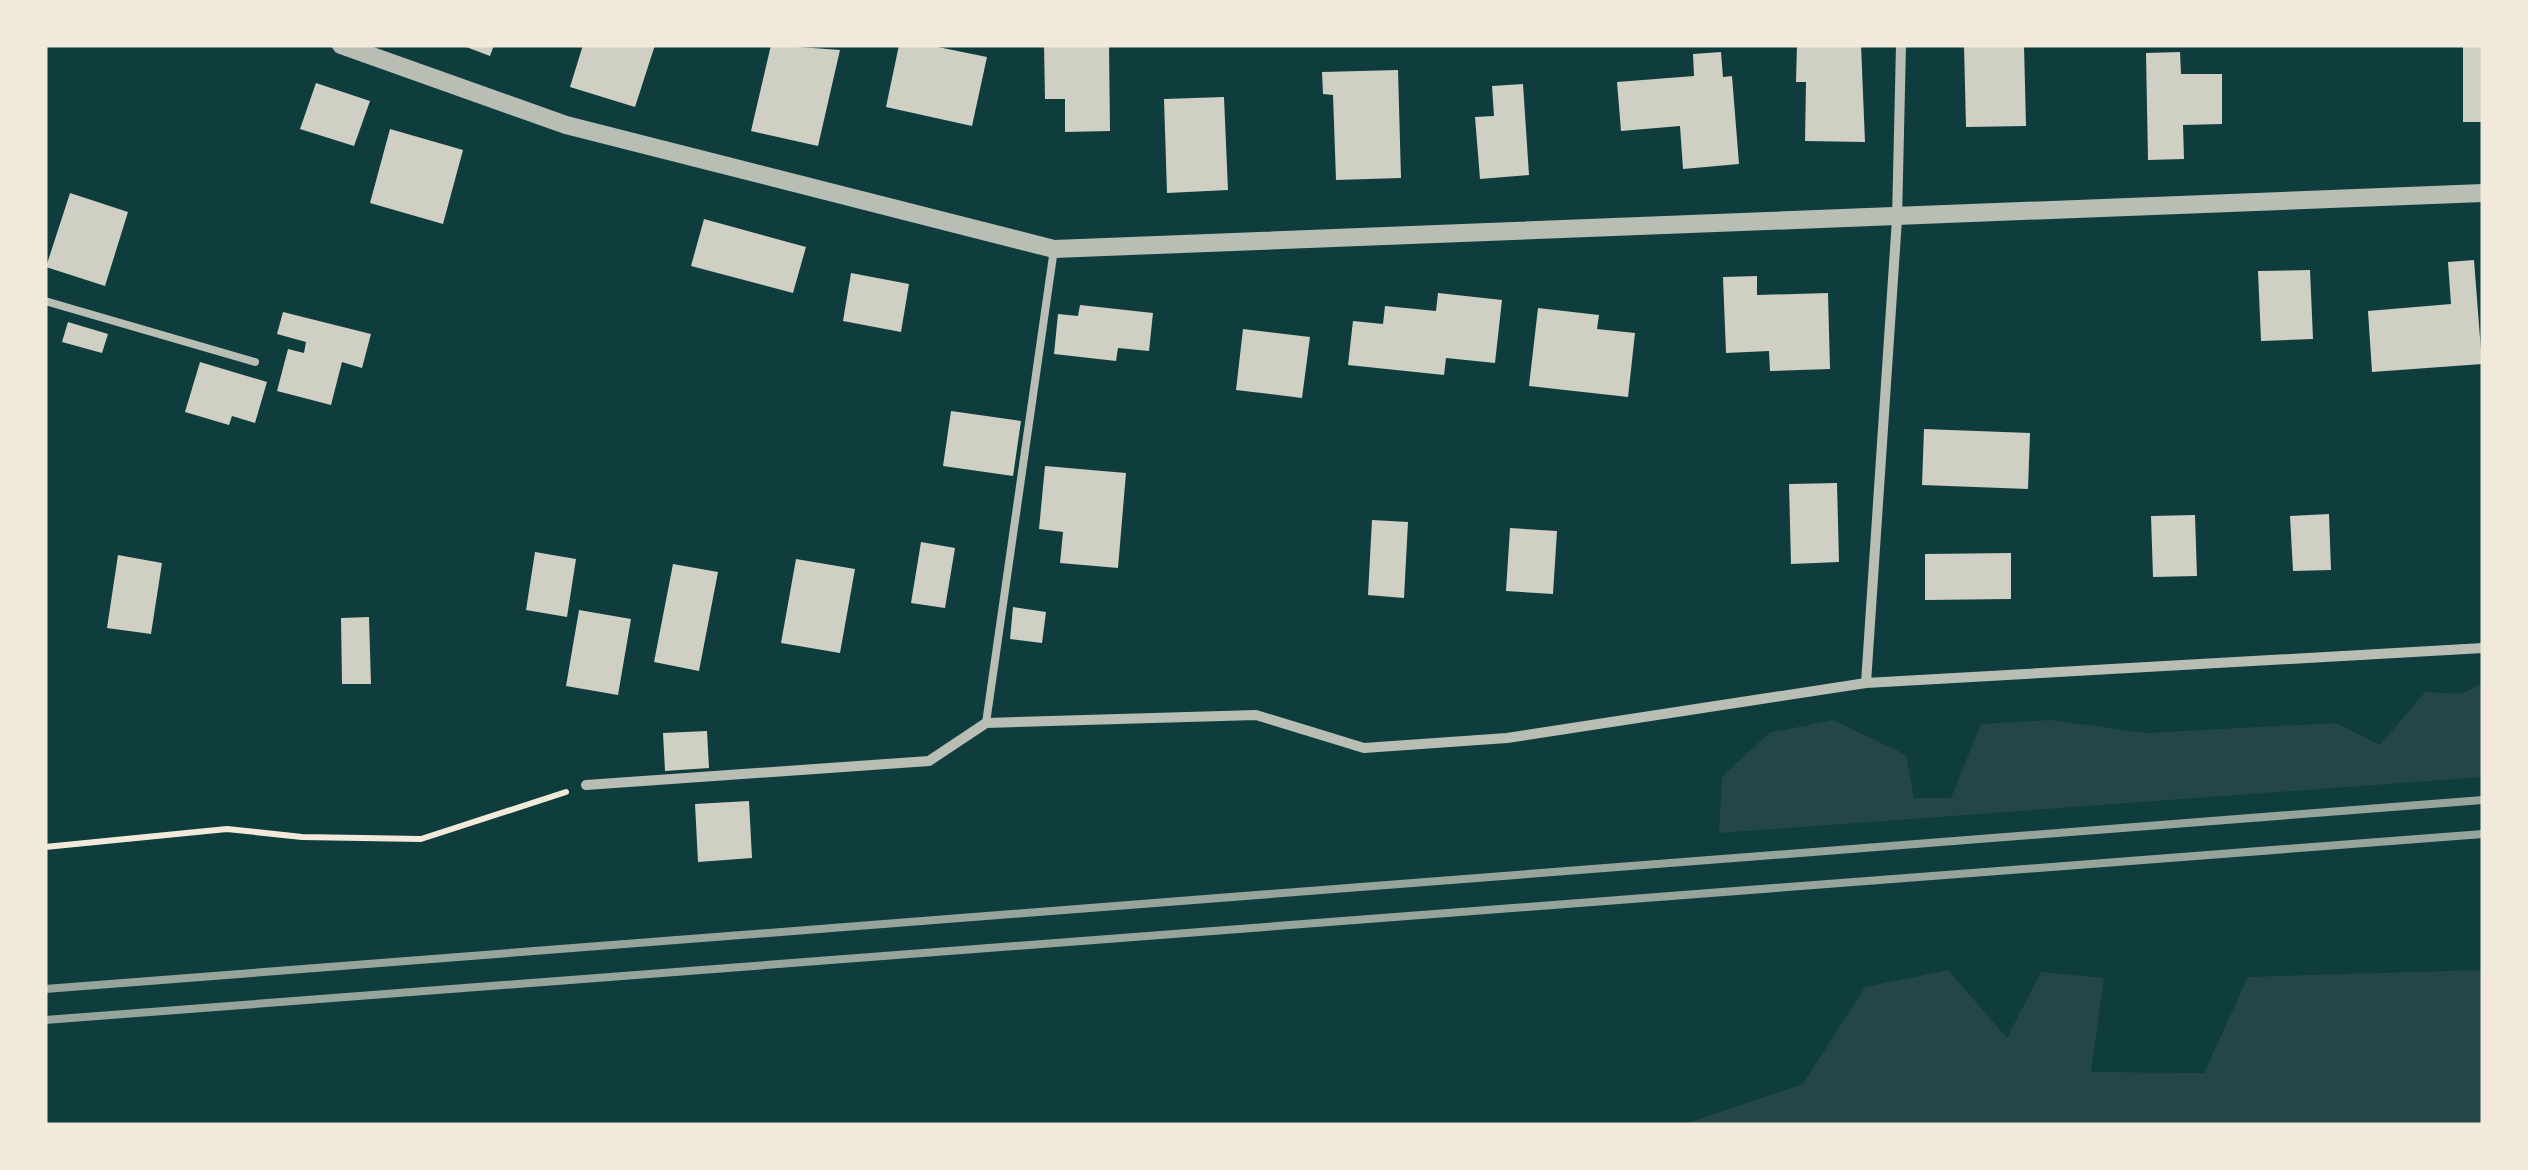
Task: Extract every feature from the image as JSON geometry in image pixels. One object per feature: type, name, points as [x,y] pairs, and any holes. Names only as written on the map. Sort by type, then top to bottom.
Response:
[{"type":"street","points":[[341,45],[566,124],[1054,248],[1896,219],[2483,193]]},
{"type":"street","points":[[1866,683],[1896,219],[1901,45]]},
{"type":"street","points":[[586,785],[930,761],[986,723],[1256,715],[1364,748],[1508,738],[1866,683],[2483,648]]},
{"type":"lane","points":[[986,723],[1054,248]]},
{"type":"lane","points":[[45,301],[255,362]]},
{"type":"path","points":[[45,847],[228,829],[302,836],[421,839],[586,785]]},
{"type":"shaded area","points":[[2483,682],[2483,777],[1719,833],[1722,777],[1769,733],[1833,720],[1906,755],[1914,798],[1951,798],[1981,724],[2050,720],[2145,733],[2336,723],[2380,745],[2425,692],[2462,694]]},
{"type":"shaded area","points":[[1948,970],[2007,1038],[2041,972],[2104,978],[2091,1072],[2204,1073],[2248,977],[2483,970],[2483,1125],[1682,1125],[1803,1084],[1865,987]]},
{"type":"building","points":[[461,45],[494,45],[490,56]]},
{"type":"building","points":[[583,45],[655,45],[635,107],[570,87]]},
{"type":"building","points":[[771,45],[840,50],[818,146],[751,131]]},
{"type":"building","points":[[899,45],[928,45],[987,57],[972,126],[886,107]]},
{"type":"building","points":[[1044,45],[1109,45],[1110,131],[1065,132],[1065,99],[1045,99]]},
{"type":"building","points":[[1797,45],[1861,45],[1865,142],[1805,141],[1806,82],[1796,82]]},
{"type":"building","points":[[1964,45],[2024,45],[2026,126],[1966,127]]},
{"type":"building","points":[[2463,45],[2483,45],[2483,122],[2463,122]]},
{"type":"building","points":[[1721,52],[1723,77],[1732,76],[1739,164],[1683,169],[1680,126],[1621,131],[1617,82],[1694,76],[1693,54]]},
{"type":"building","points":[[2180,52],[2181,74],[2222,74],[2222,124],[2183,125],[2184,159],[2148,160],[2146,53]]},
{"type":"building","points":[[1398,70],[1401,178],[1336,180],[1333,95],[1323,94],[1322,72]]},
{"type":"building","points":[[316,83],[370,101],[354,146],[300,129]]},
{"type":"building","points":[[1523,84],[1529,175],[1480,179],[1475,117],[1494,116],[1492,86]]},
{"type":"building","points":[[1224,97],[1228,190],[1167,193],[1164,99]]},
{"type":"building","points":[[390,129],[463,150],[443,224],[370,203]]},
{"type":"building","points":[[70,193],[128,212],[105,286],[46,267]]},
{"type":"building","points":[[704,219],[806,247],[793,293],[691,266]]},
{"type":"building","points":[[2474,260],[2482,364],[2372,372],[2368,311],[2451,304],[2448,262]]},
{"type":"building","points":[[2310,270],[2313,339],[2261,341],[2258,271]]},
{"type":"building","points":[[851,273],[909,284],[901,332],[843,321]]},
{"type":"building","points":[[1757,276],[1757,295],[1828,293],[1830,369],[1770,371],[1769,351],[1726,353],[1723,277]]},
{"type":"building","points":[[1438,293],[1502,300],[1495,363],[1446,358],[1444,375],[1348,365],[1353,321],[1383,324],[1385,306],[1436,311]]},
{"type":"building","points":[[1080,305],[1153,313],[1149,351],[1118,348],[1116,361],[1054,354],[1058,314],[1078,316]]},
{"type":"building","points":[[1538,308],[1599,315],[1597,329],[1635,333],[1628,397],[1529,386]]},
{"type":"building","points":[[283,312],[371,334],[362,368],[342,362],[331,405],[277,391],[288,349],[304,353],[306,342],[277,334]]},
{"type":"building","points":[[68,322],[108,334],[102,353],[62,342]]},
{"type":"building","points":[[1243,329],[1310,337],[1302,398],[1236,390]]},
{"type":"building","points":[[200,362],[267,382],[255,423],[232,416],[229,425],[185,412]]},
{"type":"building","points":[[951,411],[1021,421],[1013,476],[943,466]]},
{"type":"building","points":[[1924,429],[2030,433],[2028,489],[1922,485]]},
{"type":"building","points":[[1045,466],[1126,473],[1118,568],[1060,563],[1063,532],[1039,529]]},
{"type":"building","points":[[1837,483],[1839,562],[1791,564],[1789,484]]},
{"type":"building","points":[[2329,514],[2331,570],[2293,571],[2290,516]]},
{"type":"building","points":[[2195,515],[2197,576],[2153,577],[2151,516]]},
{"type":"building","points":[[1372,520],[1408,522],[1404,598],[1368,595]]},
{"type":"building","points":[[1510,528],[1557,531],[1553,594],[1506,591]]},
{"type":"building","points":[[921,542],[955,548],[945,608],[911,603]]},
{"type":"building","points":[[535,552],[576,559],[567,617],[526,610]]},
{"type":"building","points":[[2011,553],[2011,599],[1925,600],[1925,554]]},
{"type":"building","points":[[118,555],[162,563],[151,634],[107,628]]},
{"type":"building","points":[[796,559],[855,569],[840,653],[781,643]]},
{"type":"building","points":[[673,564],[718,572],[699,671],[654,662]]},
{"type":"building","points":[[1013,607],[1046,612],[1042,643],[1010,639]]},
{"type":"building","points":[[579,610],[631,619],[618,695],[566,686]]},
{"type":"building","points":[[369,617],[371,684],[342,684],[341,618]]},
{"type":"building","points":[[707,731],[709,768],[665,771],[663,733]]},
{"type":"building","points":[[749,801],[752,858],[698,862],[695,804]]},
{"type":"railway","points":[[45,989],[2483,800]]},
{"type":"railway","points":[[45,1020],[2483,834]]}]
